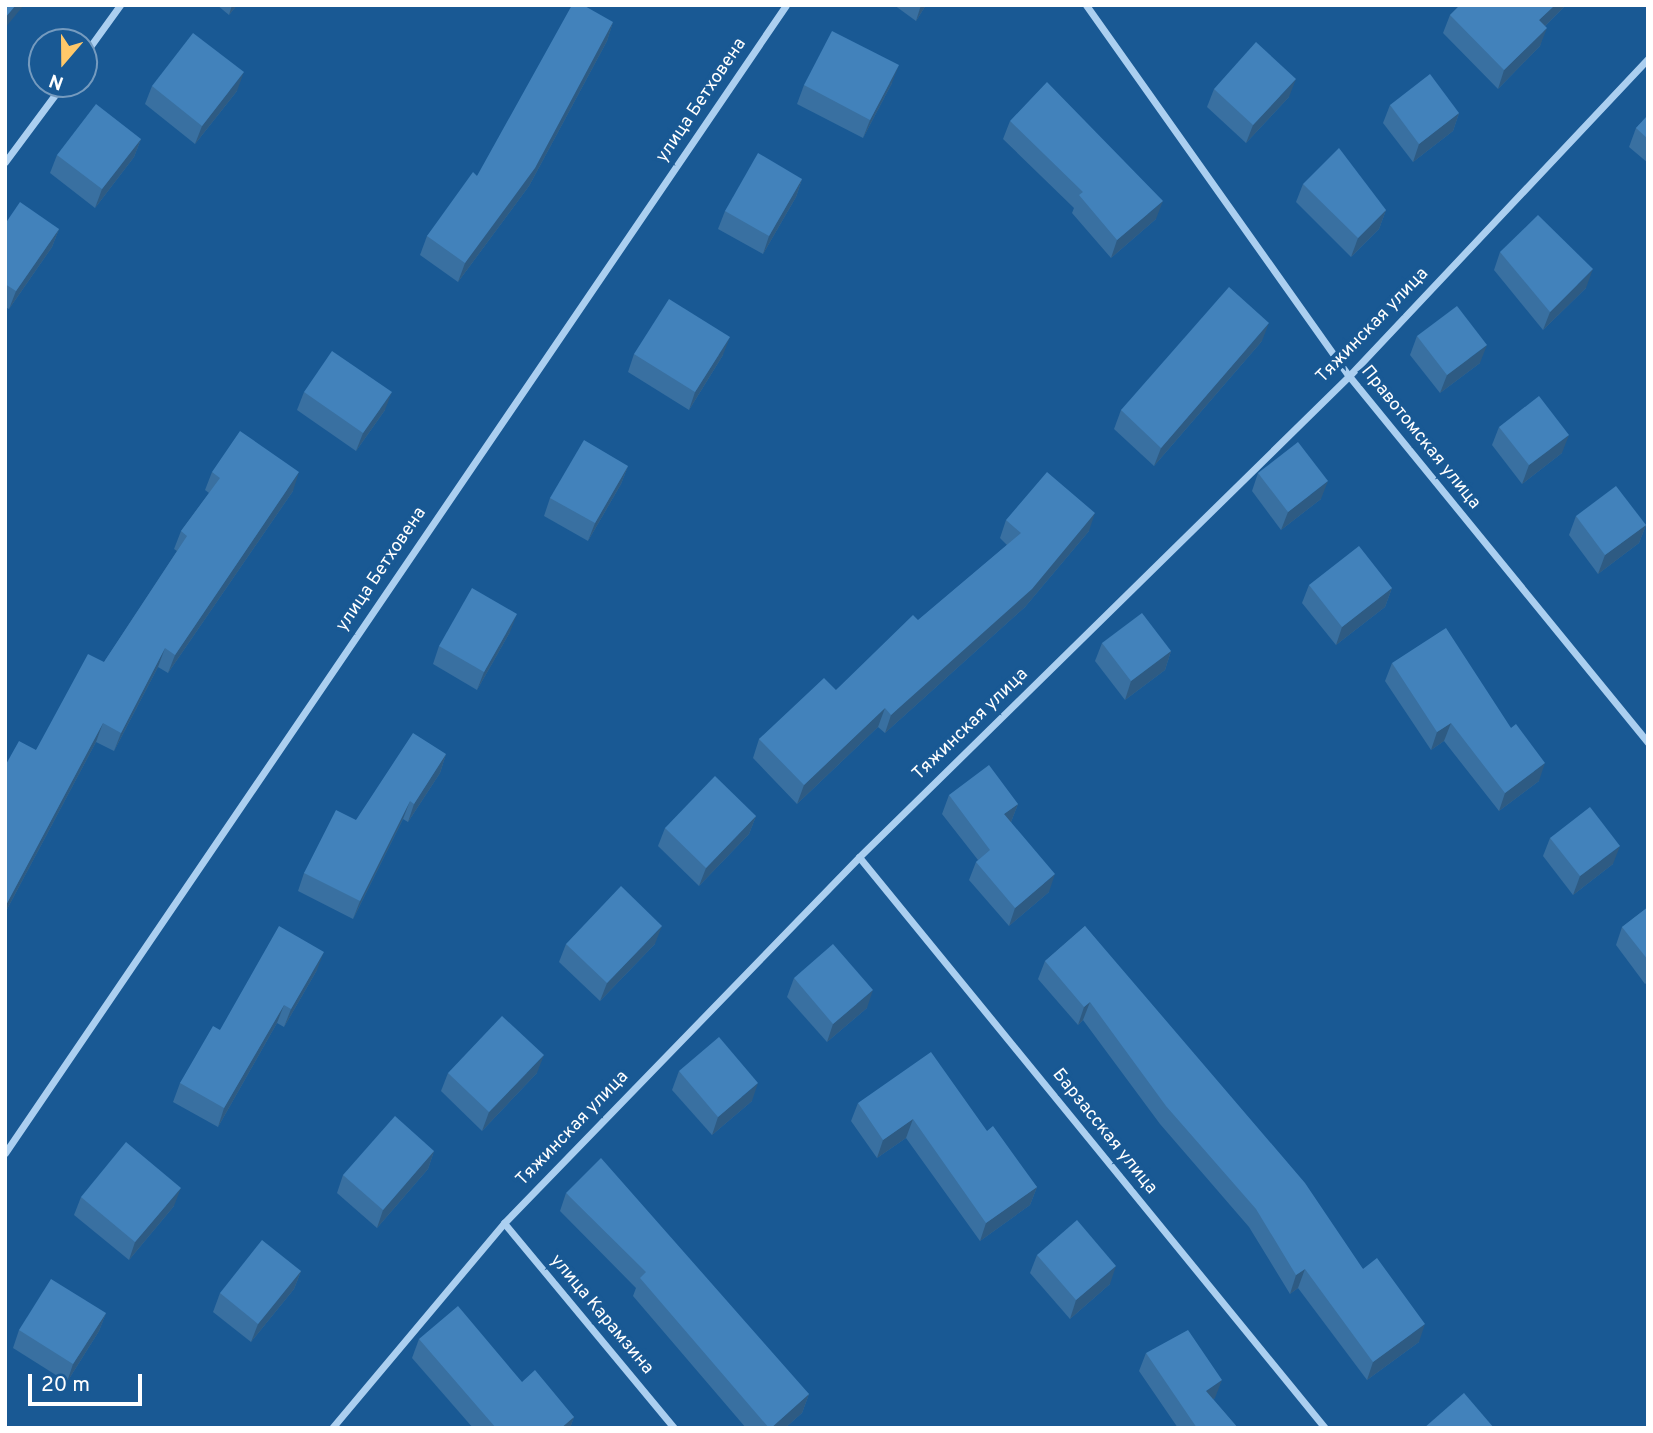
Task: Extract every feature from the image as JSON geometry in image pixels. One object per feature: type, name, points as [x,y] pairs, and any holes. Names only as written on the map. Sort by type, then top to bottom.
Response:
[{"type":"street","points":[[98,36],[120,5]]},
{"type":"street","name":"улица Бетховена","points":[[5,1153],[786,5]]},
{"type":"street","name":"Правотомская улица","points":[[1086,5],[1349,376],[1648,742]]},
{"type":"street","name":"Тяжинская улица","points":[[332,1428],[504,1223],[859,857],[1349,376],[1648,59]]},
{"type":"street","points":[[5,162],[52,98]]},
{"type":"street","name":"Барзасская улица","points":[[859,857],[1325,1428]]},
{"type":"street","name":"улица Карамзина","points":[[504,1223],[674,1428]]},
{"type":"building","points":[[5,5],[16,5],[5,18]]},
{"type":"building","points":[[572,5],[583,5],[613,22],[535,168],[465,263],[427,236],[473,172],[477,176]]},
{"type":"building","points":[[1460,5],[1555,5],[1539,20],[1547,28],[1504,70],[1450,15]]},
{"type":"building","points":[[832,31],[899,65],[870,120],[804,85]]},
{"type":"building","points":[[193,33],[244,72],[202,126],[152,86]]},
{"type":"building","points":[[1256,42],[1296,79],[1253,125],[1214,89]]},
{"type":"building","points":[[1430,74],[1459,113],[1419,144],[1390,105]]},
{"type":"building","points":[[1047,82],[1163,201],[1117,240],[1079,195],[1083,192],[1010,121]]},
{"type":"building","points":[[96,104],[141,139],[102,189],[57,155]]},
{"type":"building","points":[[1648,115],[1648,139],[1636,128]]},
{"type":"building","points":[[1339,148],[1386,210],[1358,238],[1303,184]]},
{"type":"building","points":[[758,153],[802,179],[769,236],[725,211]]},
{"type":"building","points":[[20,202],[59,229],[16,291],[5,284],[5,224]]},
{"type":"building","points":[[1538,215],[1593,269],[1550,312],[1500,252]]},
{"type":"building","points":[[1229,287],[1269,323],[1161,448],[1121,410]]},
{"type":"building","points":[[669,299],[730,337],[695,392],[634,354]]},
{"type":"building","points":[[1457,306],[1487,345],[1447,375],[1417,336]]},
{"type":"building","points":[[332,351],[392,392],[363,433],[304,392]]},
{"type":"building","points":[[1539,396],[1569,435],[1529,465],[1499,427]]},
{"type":"building","points":[[240,431],[299,472],[175,655],[165,648],[121,733],[103,723],[5,907],[5,766],[19,741],[36,750],[88,654],[104,662],[187,536],[181,531],[220,478],[212,472]]},
{"type":"building","points":[[584,440],[628,466],[595,523],[550,498]]},
{"type":"building","points":[[1298,442],[1328,481],[1288,512],[1258,473]]},
{"type":"building","points":[[1047,472],[1095,513],[1032,589],[891,715],[885,708],[804,785],[759,739],[824,678],[836,690],[913,615],[918,620],[1021,533],[1006,520]]},
{"type":"building","points":[[1616,486],[1646,525],[1605,555],[1576,516]]},
{"type":"building","points":[[1359,546],[1392,588],[1342,627],[1309,585]]},
{"type":"building","points":[[472,588],[517,614],[484,672],[439,646]]},
{"type":"building","points":[[1142,613],[1171,651],[1131,681],[1102,643]]},
{"type":"building","points":[[1446,628],[1511,728],[1516,724],[1545,763],[1505,793],[1451,723],[1437,732],[1392,663]]},
{"type":"building","points":[[413,733],[446,754],[414,804],[410,801],[360,901],[304,873],[336,810],[356,820]]},
{"type":"building","points":[[989,765],[1018,804],[1004,814],[1055,874],[1015,908],[976,862],[990,850],[949,795]]},
{"type":"building","points":[[715,776],[756,816],[706,868],[665,828]]},
{"type":"building","points":[[1590,807],[1620,846],[1580,876],[1550,838]]},
{"type":"building","points":[[621,886],[662,926],[607,983],[566,944]]},
{"type":"building","points":[[1648,907],[1648,960],[1622,927]]},
{"type":"building","points":[[279,926],[324,952],[291,1009],[284,1005],[224,1108],[180,1083],[213,1026],[220,1030]]},
{"type":"building","points":[[1085,926],[1305,1183],[1363,1269],[1377,1258],[1425,1324],[1373,1362],[1305,1269],[1296,1275],[1256,1209],[1166,1106],[1090,1002],[1084,1007],[1045,961]]},
{"type":"building","points":[[833,944],[873,990],[833,1024],[794,978]]},
{"type":"building","points":[[502,1016],[544,1055],[489,1112],[448,1073]]},
{"type":"building","points":[[719,1037],[758,1083],[718,1117],[679,1071]]},
{"type":"building","points":[[931,1052],[987,1131],[993,1126],[1037,1187],[986,1223],[913,1119],[883,1140],[858,1103]]},
{"type":"building","points":[[395,1116],[434,1151],[383,1210],[343,1175]]},
{"type":"building","points":[[126,1142],[181,1188],[135,1242],[81,1197]]},
{"type":"building","points":[[601,1158],[809,1394],[771,1428],[640,1278],[646,1272],[566,1193]]},
{"type":"building","points":[[1077,1220],[1116,1266],[1076,1300],[1037,1255]]},
{"type":"building","points":[[262,1240],[301,1271],[258,1324],[220,1293]]},
{"type":"building","points":[[51,1279],[106,1313],[73,1364],[19,1330]]},
{"type":"building","points":[[458,1306],[522,1382],[535,1370],[574,1417],[561,1428],[496,1428],[419,1339]]},
{"type":"building","points":[[1188,1330],[1222,1380],[1206,1391],[1238,1428],[1197,1428],[1146,1353]]},
{"type":"building","points":[[1464,1393],[1494,1428],[1424,1428]]}]
